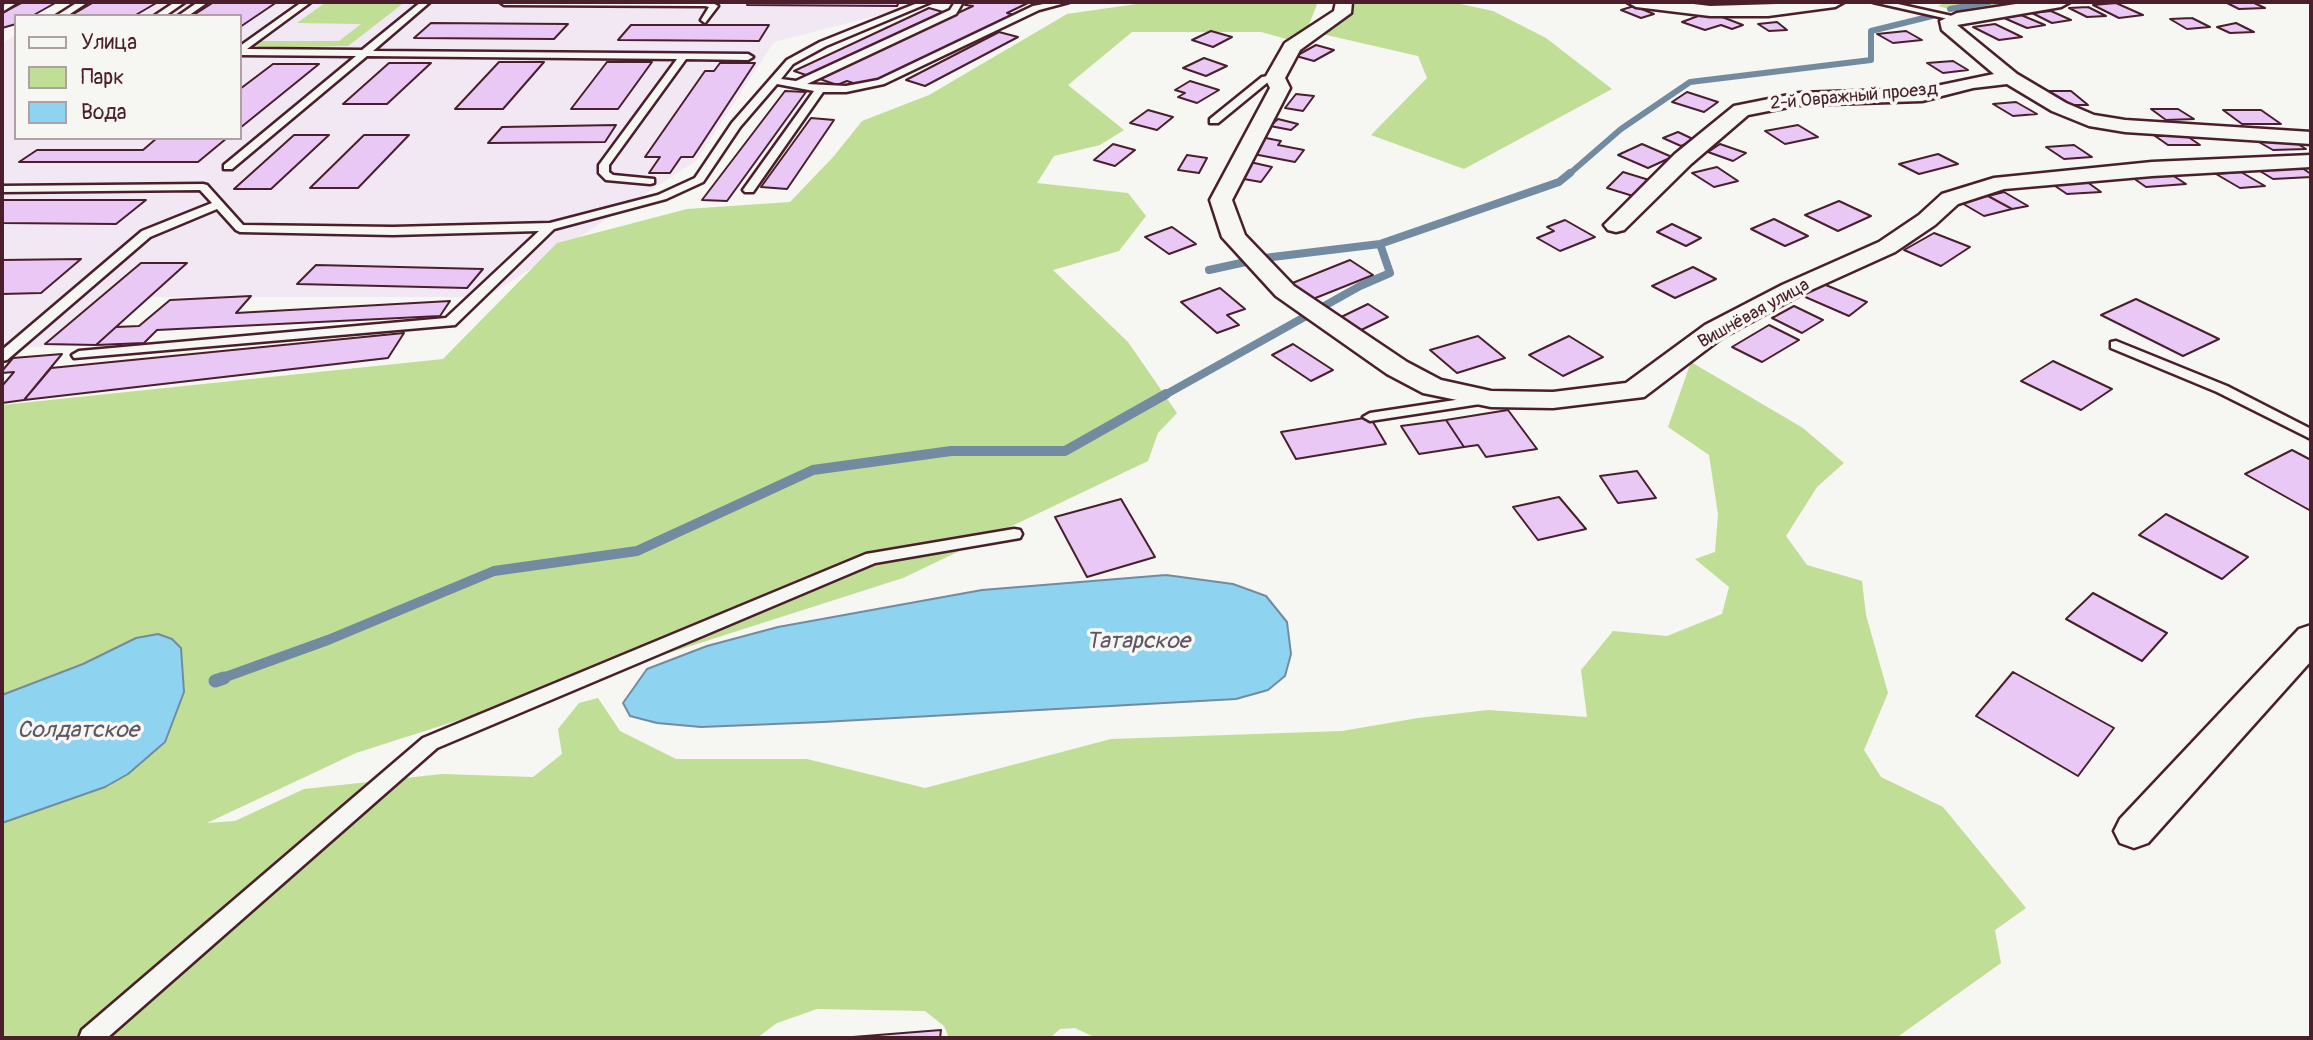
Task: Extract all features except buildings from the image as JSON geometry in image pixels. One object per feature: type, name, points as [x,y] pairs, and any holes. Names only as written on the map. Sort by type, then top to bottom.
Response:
[{"type":"street","points":[[1275,78],[1292,47],[1342,13],[1344,2]]},
{"type":"street","points":[[1636,2],[1710,11],[1768,11],[1835,2]]},
{"type":"street","points":[[2061,2],[1957,18],[1949,21],[1948,26],[2010,78],[2059,107],[2089,120],[2125,126],[2311,138]]},
{"type":"street","name":"Вишнёвая улица","points":[[1275,78],[1280,88],[1221,200],[1234,237],[1285,291],[1397,368],[1433,387],[1491,399],[1553,400],[1634,391],[1714,331],[1791,290],[1887,247],[1927,220],[1950,199],[2002,183],[2178,167],[2311,161]]},
{"type":"street","name":"2-й Овражный проезд","points":[[1616,225],[1683,159],[1741,110],[1799,99],[1922,95],[1973,82],[2010,78]]},
{"type":"street","points":[[2134,831],[2311,638]]},
{"type":"lane","points":[[2,9],[14,2]]},
{"type":"lane","points":[[63,14],[84,2]]},
{"type":"lane","points":[[161,14],[181,2]]},
{"type":"lane","points":[[185,14],[204,2]]},
{"type":"lane","points":[[242,50],[307,2]]},
{"type":"lane","points":[[228,167],[426,2]]},
{"type":"lane","points":[[504,2],[711,5],[714,9],[705,20]]},
{"type":"lane","points":[[2,189],[203,187],[240,228],[393,231],[550,227],[662,197],[699,180],[736,125],[790,62],[823,44],[927,2]]},
{"type":"lane","points":[[796,85],[953,12],[959,2]]},
{"type":"lane","points":[[772,80],[820,89],[864,87],[896,78],[1036,8],[1065,2]]},
{"type":"lane","points":[[1878,2],[1957,18]]},
{"type":"lane","points":[[242,51],[748,57]]},
{"type":"lane","points":[[650,181],[610,178],[604,173],[604,165],[684,56]]},
{"type":"lane","points":[[1214,121],[1265,79],[1275,78]]},
{"type":"lane","points":[[749,190],[820,89]]},
{"type":"lane","points":[[2,357],[146,234],[218,205]]},
{"type":"lane","points":[[79,355],[450,322],[550,227]]},
{"type":"lane","points":[[2116,345],[2222,388],[2311,435]]},
{"type":"lane","points":[[1370,418],[1491,399]]},
{"type":"lane","points":[[90,1038],[430,743],[872,558],[1014,534]]},
{"type":"shaded area","points":[[74,2],[910,2],[907,8],[774,42],[696,161],[487,297],[149,297],[96,345],[2,348],[2,43],[14,36],[14,140],[242,140],[242,14],[53,14]]},
{"type":"green space","points":[[326,2],[405,2],[348,46],[260,48],[255,45],[259,41],[339,41],[361,24],[297,23]]},
{"type":"green space","points":[[1150,2],[1318,2],[1308,27],[1290,40],[1261,32],[1132,32],[1068,85],[1124,130],[1100,145],[1054,156],[1037,183],[1128,193],[1146,216],[1119,251],[1053,270],[1128,342],[1177,413],[1158,433],[1148,461],[903,578],[356,753],[207,823],[235,821],[304,789],[442,774],[533,777],[562,754],[558,729],[579,703],[598,698],[620,731],[676,759],[807,759],[925,788],[1111,739],[1342,731],[1488,710],[1587,717],[1581,670],[1613,631],[1667,636],[1722,614],[1729,587],[1695,559],[1715,552],[1718,514],[1709,455],[1668,427],[1691,362],[1803,428],[1844,463],[1817,487],[1786,536],[1807,565],[1862,581],[1866,615],[1888,693],[1864,750],[1881,777],[1943,807],[2026,908],[1995,930],[2001,963],[1896,1038],[1096,1038],[1075,1028],[1060,1029],[1050,1038],[949,1038],[944,1026],[925,1011],[817,1009],[777,1023],[757,1038],[2,1038],[2,405],[443,359],[557,243],[687,209],[790,202],[834,156],[862,121],[929,95],[1067,14]]},
{"type":"green space","points":[[1348,2],[1451,2],[1493,11],[1546,38],[1612,89],[1464,169],[1371,135],[1427,78],[1418,56],[1322,34],[1349,5]]},
{"type":"green space","points":[[1946,2],[2042,2],[1962,13],[1938,6]]},
{"type":"water","name":"Татарское","points":[[1166,575],[1233,584],[1266,596],[1287,622],[1291,654],[1285,676],[1268,690],[1236,699],[701,727],[657,723],[630,716],[623,703],[647,669],[707,646],[778,627],[982,590]]},
{"type":"water","name":"Солдатское","points":[[158,634],[172,639],[181,648],[184,692],[165,742],[128,774],[105,787],[2,823],[2,695],[83,664],[136,638]]},
{"type":"waterway","points":[[1950,9],[1989,2]]},
{"type":"waterway","points":[[1568,175],[1621,129],[1690,82],[1871,60],[1871,31],[1932,16]]},
{"type":"waterway","points":[[1380,244],[1559,182],[1570,173]]},
{"type":"waterway","points":[[1163,396],[1360,286],[1390,273],[1380,244]]},
{"type":"waterway","points":[[1209,270],[1264,258],[1380,244]]},
{"type":"waterway","points":[[220,679],[328,640],[494,571],[637,551],[813,470],[951,451],[1065,451],[1166,394]]},
{"type":"waterway","points":[[215,681],[224,678]]}]
